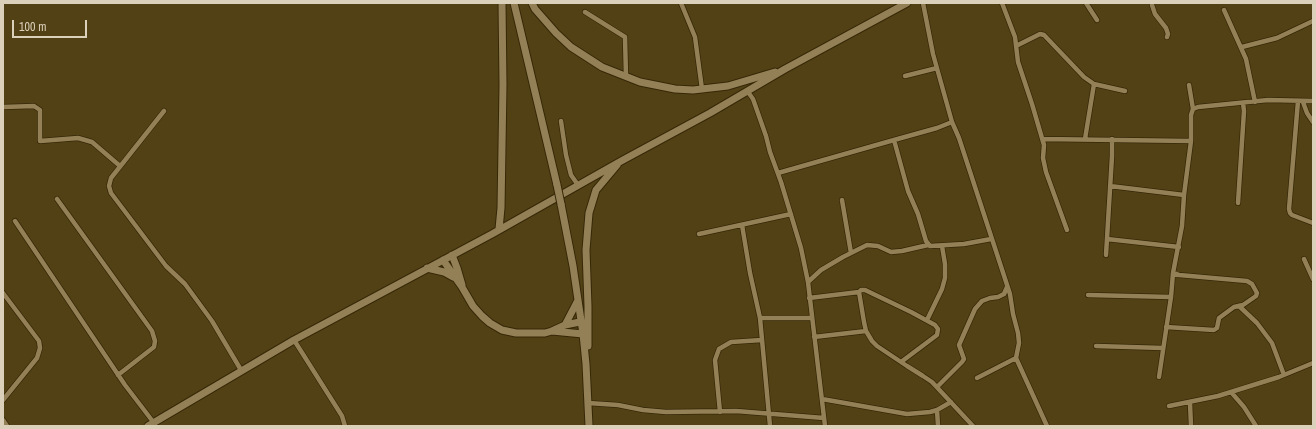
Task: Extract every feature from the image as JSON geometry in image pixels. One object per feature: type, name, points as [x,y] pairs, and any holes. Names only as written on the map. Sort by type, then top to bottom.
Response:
[{"type":"main road","points":[[499,230],[501,208],[504,85],[502,3]]},
{"type":"main road","points":[[514,3],[557,185],[573,266],[586,364],[588,426]]},
{"type":"main road","points":[[532,3],[535,9],[556,33],[571,47],[602,67],[645,83],[674,89],[693,90],[728,86],[785,69]]},
{"type":"main road","points":[[151,424],[294,340],[499,230],[748,92],[785,69],[907,3]]},
{"type":"main road","points":[[586,364],[588,324],[586,250],[589,213],[596,190],[614,168],[623,160]]},
{"type":"main road","points":[[452,255],[462,287]]},
{"type":"main road","points":[[443,260],[473,306],[490,324],[502,330],[516,333],[530,334],[552,331],[583,334]]},
{"type":"main road","points":[[427,268],[444,272],[454,277]]},
{"type":"main road","points":[[565,325],[578,302]]},
{"type":"main road","points":[[552,331],[565,325],[580,322]]},
{"type":"street","points":[[681,3],[695,37],[702,89]]},
{"type":"street","points":[[923,3],[936,68],[952,122],[1007,287],[1018,333],[1019,343],[1016,358],[1047,426]]},
{"type":"street","points":[[1002,3],[1012,30],[1018,62],[1044,145],[1043,158],[1046,172],[1067,230]]},
{"type":"street","points":[[1086,3],[1097,20]]},
{"type":"street","points":[[1152,3],[1155,14],[1166,28],[1168,34],[1167,38]]},
{"type":"street","points":[[1224,10],[1242,47],[1249,70],[1255,102]]},
{"type":"street","points":[[585,12],[625,38],[626,77]]},
{"type":"street","points":[[1242,47],[1277,38],[1313,20]]},
{"type":"street","points":[[1016,46],[1040,34],[1044,35],[1084,77],[1094,84],[1125,91]]},
{"type":"street","points":[[905,76],[936,68]]},
{"type":"street","points":[[1085,139],[1094,84]]},
{"type":"street","points":[[1159,377],[1171,297],[1173,273],[1179,247],[1191,141],[1191,115],[1193,109],[1189,85]]},
{"type":"street","points":[[748,92],[758,111],[801,248],[808,282],[825,426]]},
{"type":"street","points":[[1193,109],[1198,107],[1268,100],[1313,101]]},
{"type":"street","points":[[1300,101],[1313,122]]},
{"type":"street","points":[[1300,101],[1289,209],[1292,215],[1313,223]]},
{"type":"street","points":[[1238,203],[1244,111],[1243,103]]},
{"type":"street","points":[[3,106],[34,106],[40,110],[40,141],[78,138],[92,142],[120,166]]},
{"type":"street","points":[[164,111],[111,178],[109,186],[111,193],[166,266],[185,284],[212,321],[241,370]]},
{"type":"street","points":[[561,121],[566,155],[571,175],[578,185]]},
{"type":"street","points":[[778,173],[937,128],[952,122]]},
{"type":"street","points":[[1042,139],[1191,141]]},
{"type":"street","points":[[1106,255],[1112,139]]},
{"type":"street","points":[[894,140],[905,180],[928,245]]},
{"type":"street","points":[[1110,186],[1184,195]]},
{"type":"street","points":[[57,199],[152,331],[155,342],[154,347],[118,375]]},
{"type":"street","points":[[842,200],[851,253]]},
{"type":"street","points":[[699,234],[791,214]]},
{"type":"street","points":[[16,221],[151,424]]},
{"type":"street","points":[[742,225],[750,273],[760,318],[770,426]]},
{"type":"street","points":[[808,282],[821,270],[867,245],[878,246],[891,252],[902,252],[928,245],[942,246],[964,244],[991,239]]},
{"type":"street","points":[[1107,239],[1179,247]]},
{"type":"street","points":[[927,320],[942,290],[945,278],[945,264],[942,246]]},
{"type":"street","points":[[1304,259],[1313,279]]},
{"type":"street","points":[[1166,327],[1214,330],[1217,328],[1219,318],[1234,307],[1239,306],[1256,296],[1257,293],[1252,284],[1247,281],[1179,275],[1173,273]]},
{"type":"street","points":[[937,387],[964,359],[959,345],[975,309],[982,301],[1004,294],[1007,287]]},
{"type":"street","points":[[809,298],[865,290],[935,325],[938,329],[937,336],[901,362]]},
{"type":"street","points":[[859,292],[866,331],[876,346],[923,376],[937,387],[973,426]]},
{"type":"street","points":[[3,293],[39,341],[40,348],[37,358],[3,400]]},
{"type":"street","points":[[1088,294],[1171,297]]},
{"type":"street","points":[[1239,306],[1257,323],[1272,343],[1284,375]]},
{"type":"street","points":[[760,318],[812,318]]},
{"type":"street","points":[[814,337],[866,331]]},
{"type":"street","points":[[294,340],[342,416],[345,426]]},
{"type":"street","points":[[720,412],[716,368],[719,348],[731,342],[762,340]]},
{"type":"street","points":[[1096,346],[1163,348]]},
{"type":"street","points":[[977,378],[1016,358]]},
{"type":"street","points":[[1169,406],[1190,403],[1218,396],[1284,375],[1313,363]]},
{"type":"street","points":[[1231,392],[1244,407],[1256,426]]},
{"type":"street","points":[[822,399],[907,414],[930,412],[937,410],[951,402]]},
{"type":"street","points":[[1190,403],[1191,426]]},
{"type":"street","points":[[588,404],[666,412],[769,413],[824,418]]},
{"type":"street","points":[[937,410],[938,426]]},
{"type":"street","points":[[3,420],[7,426]]}]
